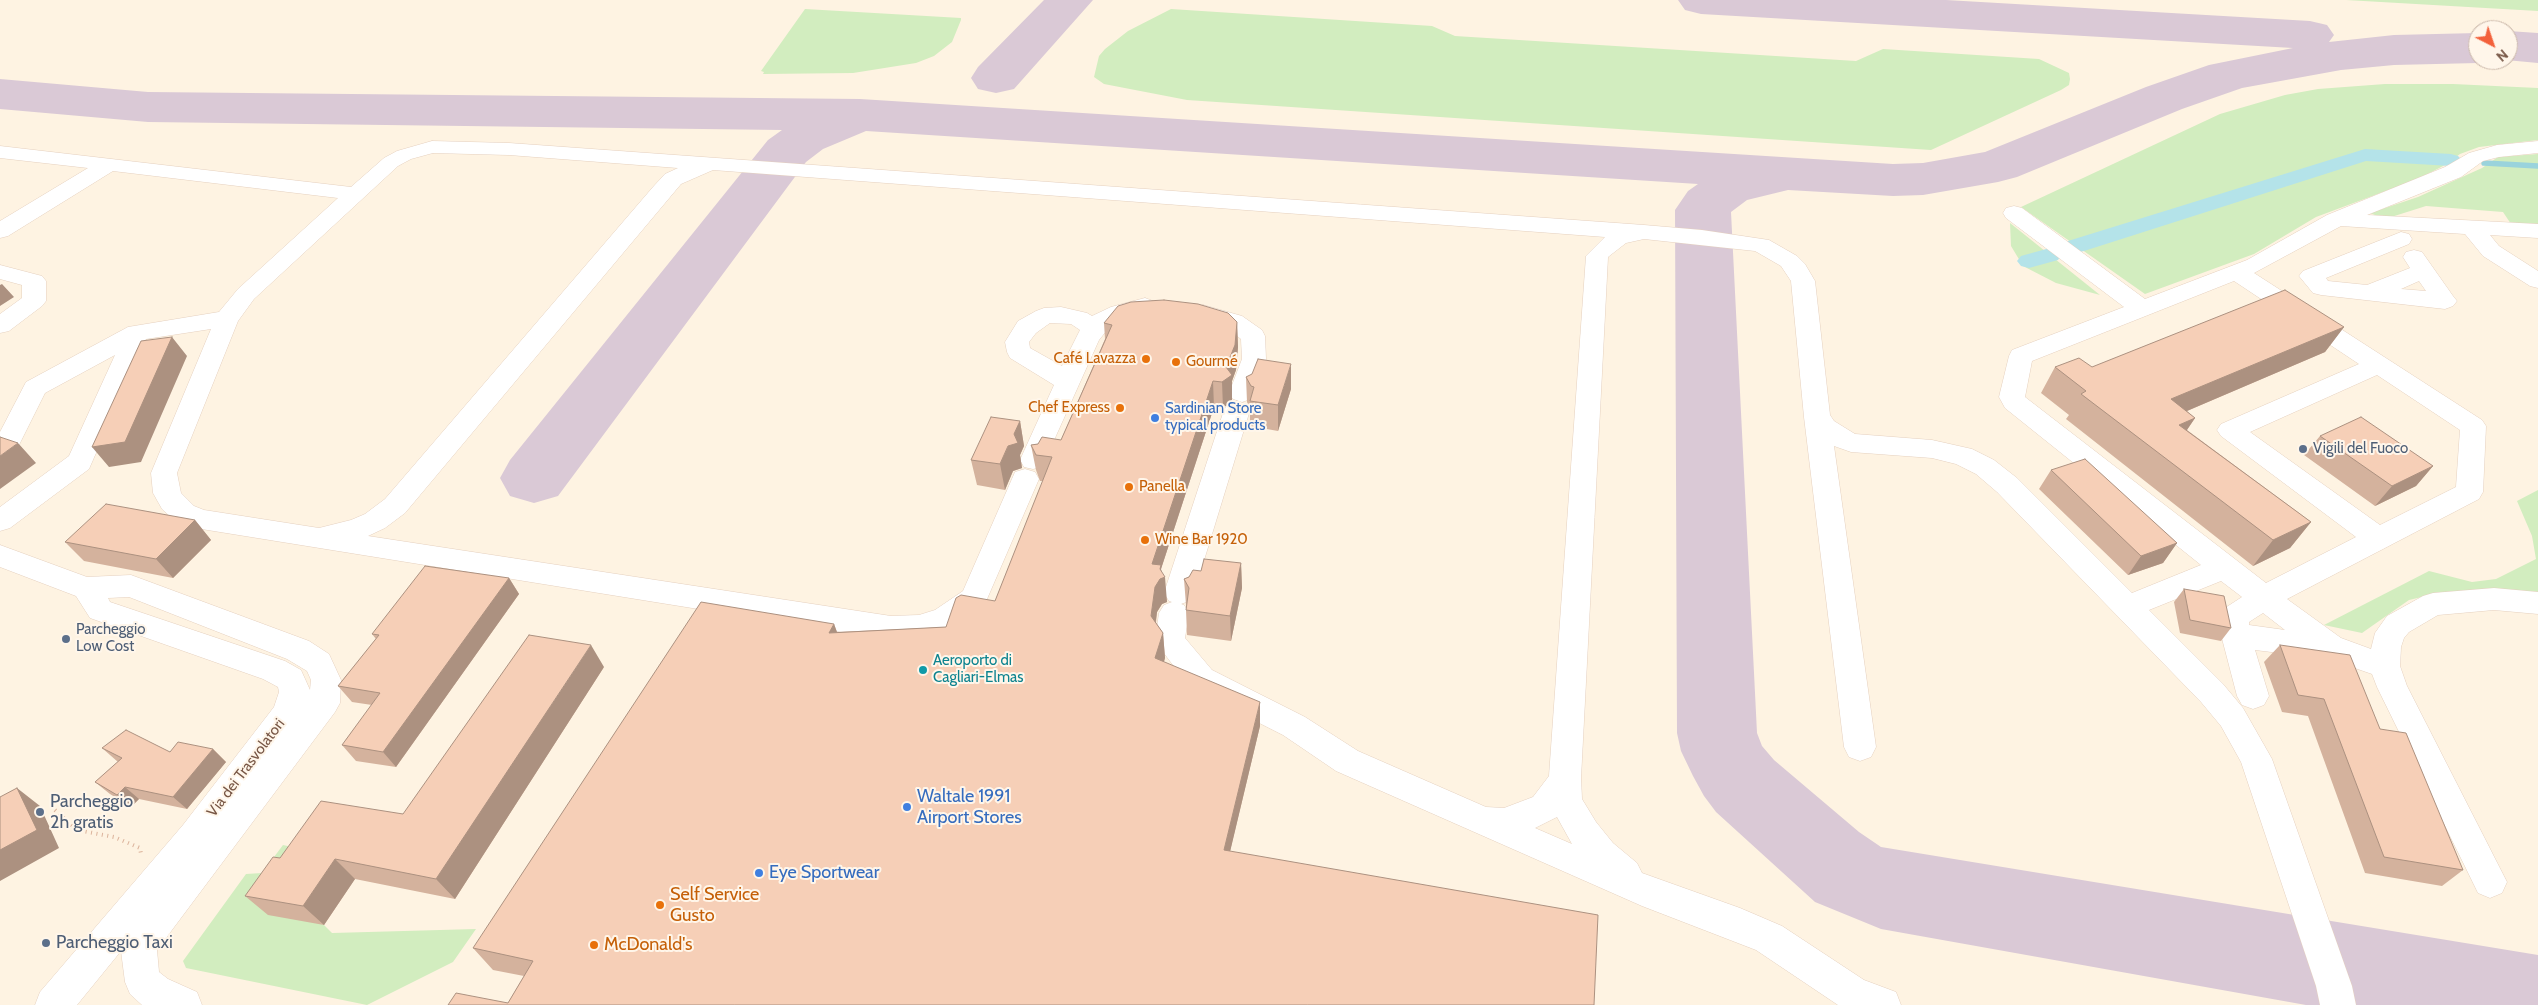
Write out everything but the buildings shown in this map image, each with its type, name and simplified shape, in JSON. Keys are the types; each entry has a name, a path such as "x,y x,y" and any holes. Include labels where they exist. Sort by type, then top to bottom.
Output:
{"street":[{"path":"1860,747 1817,417 1802,281 1797,269 1776,252 1761,245 1644,232 509,149 432,147 410,152 391,162 246,294 227,319 164,473 167,493 172,502 184,513 200,520 891,628 919,627 945,618 974,598 1088,336 1102,320 1132,308 1144,306 1216,315 1233,321 1253,336 1254,359 1176,603 1170,641 1201,680 1294,726 1347,761 1654,895 1740,925 1769,938 1852,993 1883,1005"},
{"path":"2330,647 2224,568 2014,402 2012,397 2019,360 2024,353 2255,265 2335,220 2453,172 2476,157 2497,151 2538,147"},
{"path":"0,152 356,194"},
{"path":"652,160 664,172 667,179 661,192"},
{"path":"0,231 109,164"},
{"path":"411,554 389,535 386,524 395,506 661,192 674,179 686,172 714,164"},
{"path":"2014,213 2142,309"},
{"path":"2335,220 2400,232 2445,301 2321,288 2311,276 2400,232 2414,223 2538,232"},
{"path":"1552,226 1584,241 1597,256"},
{"path":"2471,226 2491,251 2538,281"},
{"path":"1644,232 1618,238 1606,246 1597,256 1564,778 1566,801 1584,833 1616,868 1654,895"},
{"path":"2369,293 2424,271"},
{"path":"0,272 34,281 34,301 0,325"},
{"path":"2236,272 2473,426 2469,492 2263,598 2235,616 2234,627 2253,696"},
{"path":"1067,383 1058,374 1019,352 1017,342 1026,327 1044,316 1061,315 1078,318 1095,329"},
{"path":"9,440 35,388 136,333 227,319"},
{"path":"0,521 80,462 136,333"},
{"path":"2377,538 2230,430 2379,365"},
{"path":"1817,417 1825,428 1851,443 1932,449 1963,456 1985,467 2007,485 2217,698 2232,716 2256,758 2334,986 2338,1005"},
{"path":"1823,460 1842,446 1851,443"},
{"path":"315,538 357,529 375,520 395,506"},
{"path":"0,556 86,588 130,586 149,593 298,650 318,663 326,680 324,702 247,806 148,930 139,949 139,964 143,982 155,992 184,1005"},
{"path":"2127,607 2224,568"},
{"name":"Via dei Trasvolatori","path":"53,1005 195,836 282,721 295,692 290,679 274,670 100,610 86,588"},
{"path":"2490,882 2404,713 2385,666 2390,633 2407,617 2433,604 2494,599 2538,603"},
{"path":"2237,636 2330,647 2385,666"},
{"path":"1484,822 1504,823 1525,817 1546,807 1558,791 1564,778"}],"path":[{"path":"55,810 77,830 114,837 140,848 141,864"}],"green space":[{"path":"2346,0 2538,0 2538,11"},
{"path":"805,9 961,18 961,20 952,42 934,56 916,63 853,73 763,74 764,72 761,71"},
{"path":"1171,9 1432,26 1455,36 1856,61 1883,49 2039,59 2069,73 2070,79 2069,85 2061,90 1931,150 1187,100 1104,84 1094,77 1099,56 1105,49 1128,31"},
{"path":"2385,84 2453,84 2538,88 2538,140 2479,147 2460,154 2445,165 2418,179 2316,217 2254,254 2145,294 2021,207 2220,114 2285,95 2318,89"},
{"path":"2538,154 2538,226 2511,224 2503,212 2426,206 2385,219 2370,213 2418,197 2482,168 2498,157"},
{"path":"2010,223 2100,295 2056,283 2023,266 2011,246"},
{"path":"2538,490 2538,595 2443,592 2409,600 2362,633 2324,625 2429,571 2472,582 2496,579 2536,559 2532,536 2517,501"},
{"path":"283,845 319,853 324,925 332,933 476,929 453,962 367,1005 186,968 183,961 246,874 262,873"}],"waterway":[{"path":"2076,246 2365,155 2451,160"},
{"path":"2484,163 2538,166"},
{"path":"2029,261 2050,255"}],"taxiway":[{"path":"996,78 1070,0"},
{"path":"1701,0 2310,35"},
{"path":"2518,47 2538,48"},
{"path":"0,94 148,107 860,115 1893,180 1923,179 1998,166 2164,98 2227,76 2341,55 2394,50 2468,48"},
{"path":"534,478 787,151 804,138 847,121"},
{"path":"1781,175 1758,179 1728,188 1708,203 1703,210 1717,733 1722,751 1733,771 1745,786 1846,874 1881,888 2538,1001"}],"place":[{"name":"Café Lavazza","path":"1146,359"},
{"name":"Gourmé","path":"1176,362"},
{"name":"Chef Express","path":"1120,408"},
{"name":"Sardinian Store typical products","path":"1155,418"},
{"name":"Vigili del Fuoco","path":"2303,449"},
{"name":"Panella","path":"1129,487"},
{"name":"Wine Bar 1920","path":"1145,540"},
{"name":"Parcheggio Low Cost","path":"66,639"},
{"name":"Aeroporto di Cagliari-Elmas","path":"923,670"},
{"name":"Waltale 1991 Airport Stores","path":"907,807"},
{"name":"Parcheggio 2h gratis","path":"40,812"},
{"name":"Eye Sportwear","path":"759,873"},
{"name":"Self Service Gusto","path":"660,905"},
{"name":"Parcheggio Taxi","path":"46,943"},
{"name":"McDonald's","path":"594,945"}]}
